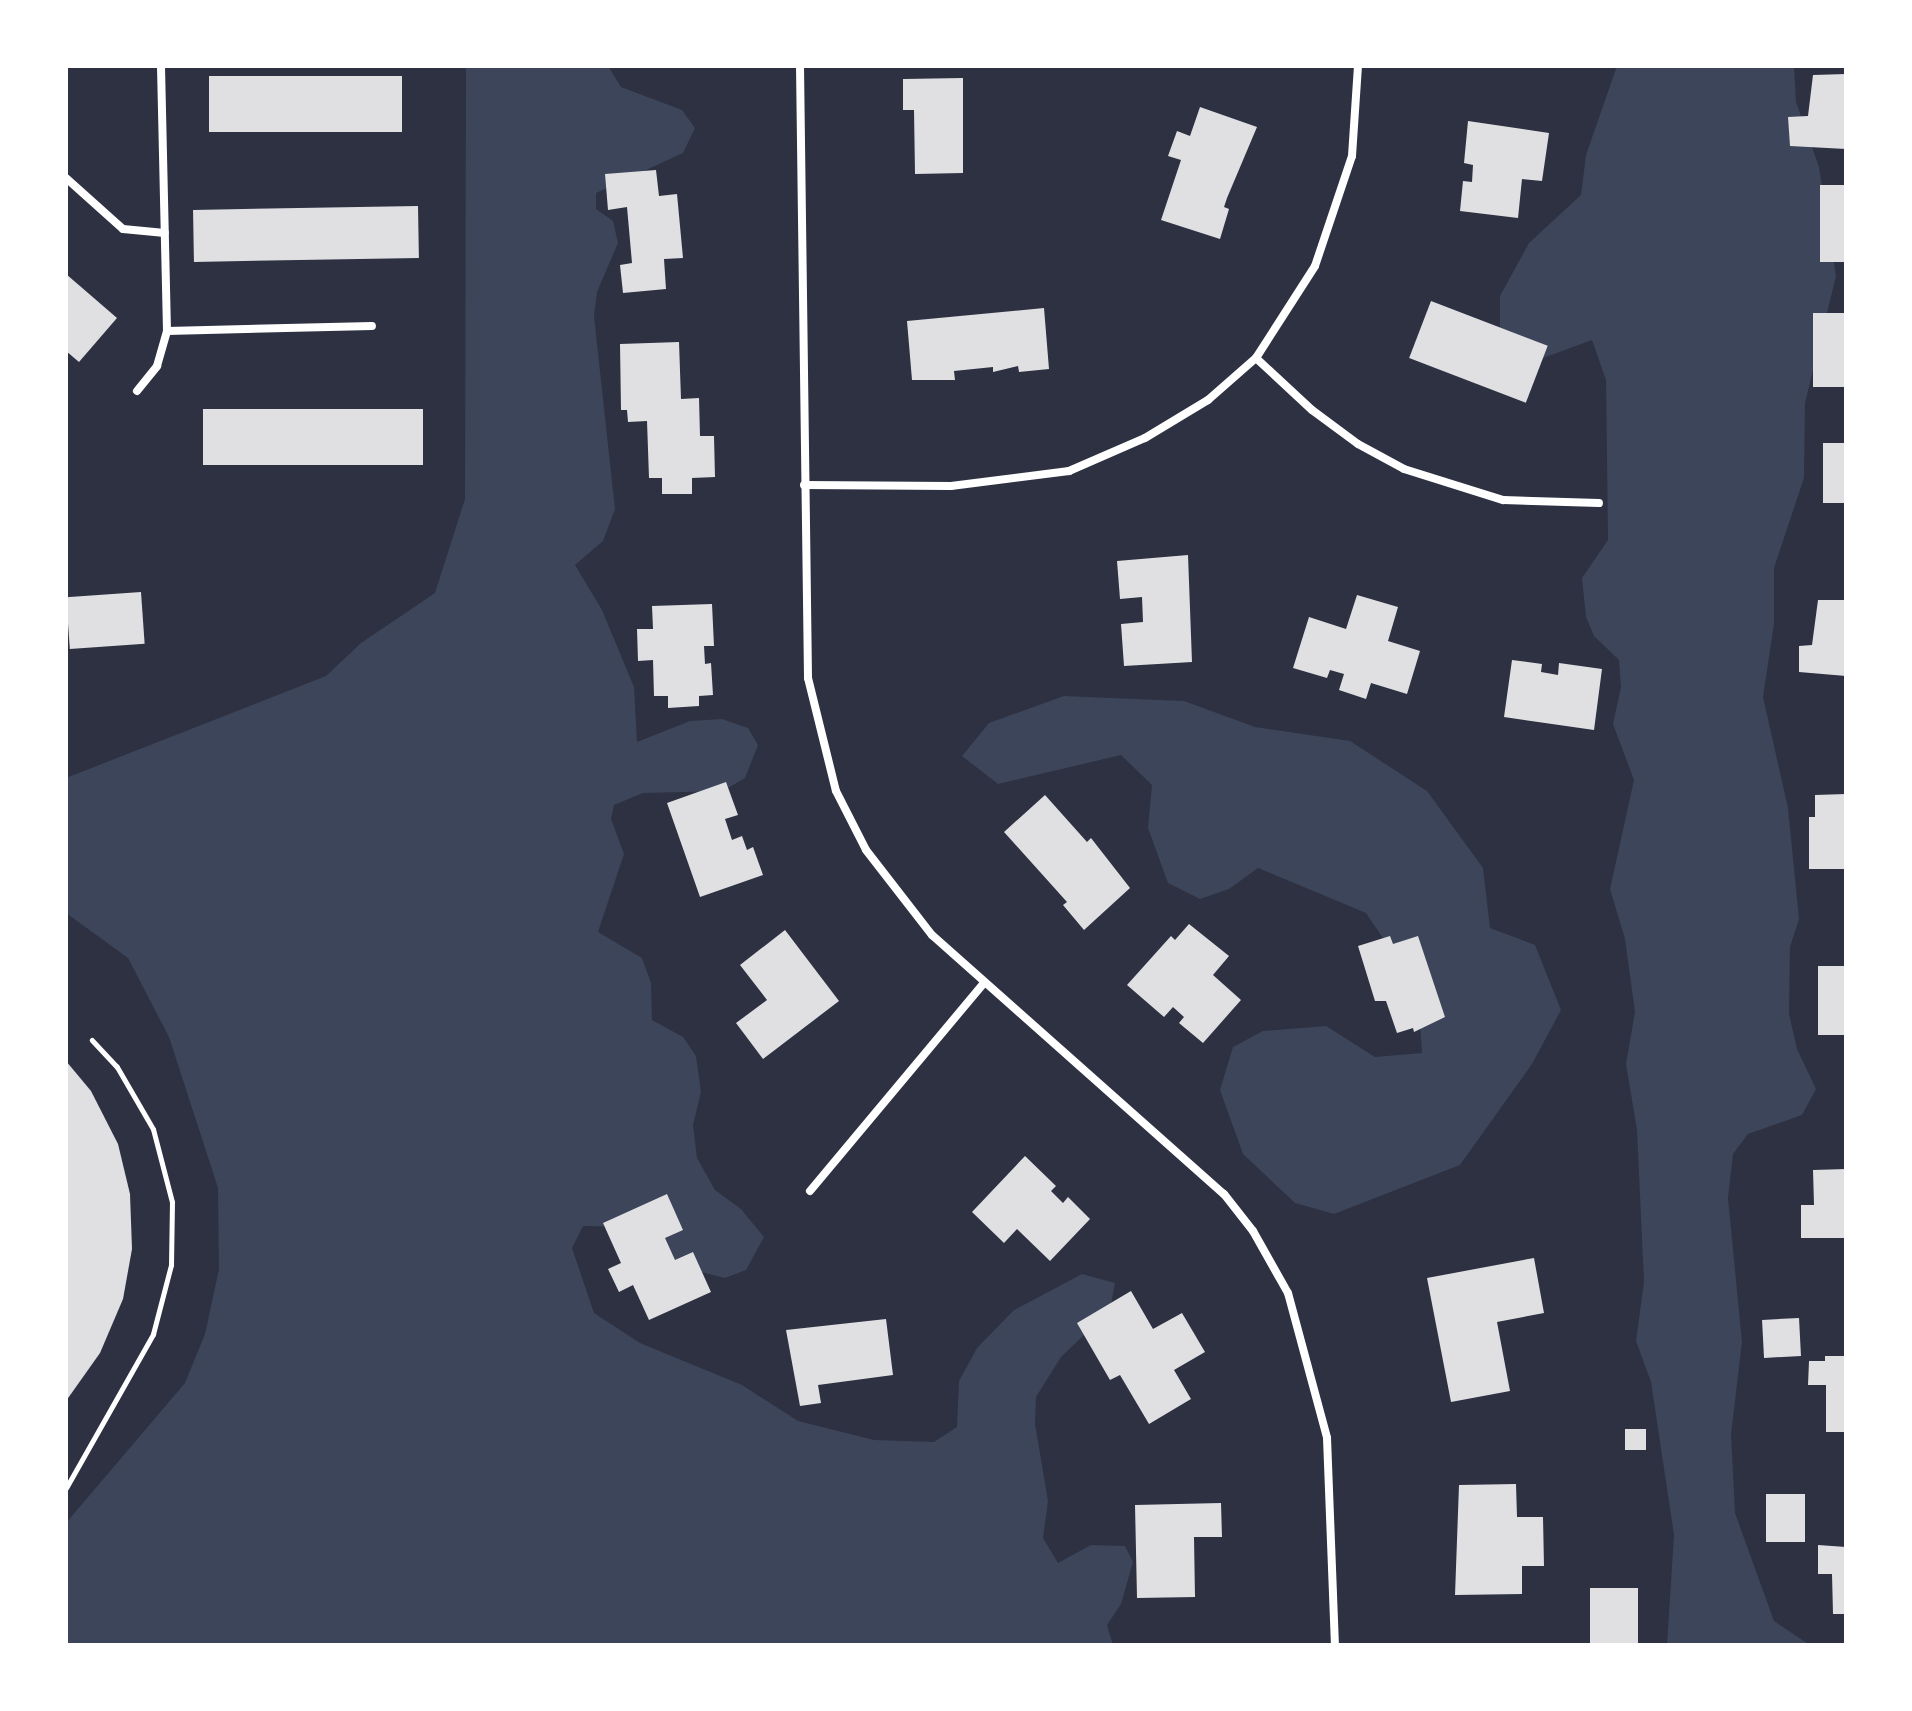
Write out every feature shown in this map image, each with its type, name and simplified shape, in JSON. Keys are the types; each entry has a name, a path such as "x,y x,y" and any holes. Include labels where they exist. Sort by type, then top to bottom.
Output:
{"street":[{"path":"137,391 157,366 167,331 161,66"},
{"path":"800,66 808,678 836,791 895,893 984,983 1224,1194 1253,1231 1288,1293 1327,1438 1335,1645"},
{"path":"804,485 951,486 1014,482 1069,471 1145,438 1208,400 1256,358 1308,279 1334,218 1352,156 1358,66"},
{"path":"66,178 123,229 165,233"},
{"path":"167,331 372,326"},
{"path":"1256,358 1324,418 1404,469 1503,500 1599,503"},
{"path":"810,1191 984,983"}],"path":[{"path":"66,1488 153,1334 171,1265 172,1202 153,1129 117,1067 92,1040"}],"shaded area":[{"path":"466,66 608,66 621,87 682,110 695,128 683,153 596,193 596,209 613,221 618,243 597,292 594,316 615,509 603,541 575,565 602,610 634,687 637,742 690,721 722,719 748,728 758,745 745,778 723,791 643,793 614,805 611,819 624,854 598,932 642,958 651,983 652,1020 683,1037 696,1056 701,1092 693,1125 697,1158 715,1190 741,1209 764,1237 746,1270 725,1278 681,1267 636,1227 583,1226 572,1248 594,1313 640,1343 742,1385 798,1421 874,1440 934,1442 957,1427 959,1381 977,1348 1014,1310 1082,1274 1115,1283 1110,1310 1061,1357 1036,1397 1035,1424 1048,1501 1043,1538 1058,1563 1091,1545 1125,1546 1133,1562 1121,1604 1107,1625 1113,1645 66,1645 66,1523 185,1383 205,1334 219,1269 218,1188 169,1037 128,958 66,913 66,778 326,676 361,643 435,593 465,499"},
{"path":"1617,66 1794,66 1796,102 1819,167 1836,276 1805,403 1804,478 1774,568 1774,624 1763,697 1788,808 1799,919 1790,947 1789,1014 1797,1049 1816,1089 1802,1115 1748,1134 1733,1154 1728,1198 1742,1342 1731,1434 1735,1513 1774,1621 1810,1645 1667,1645 1674,1535 1651,1382 1636,1341 1644,1282 1637,1130 1626,1064 1635,1012 1625,939 1610,889 1634,780 1613,724 1621,687 1619,660 1594,636 1586,617 1582,578 1608,540 1606,380 1592,340 1532,362 1500,341 1500,296 1529,243 1581,195 1586,155"},
{"path":"1064,696 1184,701 1255,727 1350,741 1427,791 1483,868 1490,928 1535,945 1561,1010 1532,1064 1460,1165 1334,1214 1295,1203 1243,1154 1220,1090 1233,1047 1263,1031 1326,1026 1375,1057 1422,1053 1418,990 1366,913 1258,868 1229,889 1200,899 1168,883 1148,828 1152,785 1121,755 998,784 962,756 989,723"}],"building":[{"path":"1846,74 1846,149 1790,146 1788,117 1808,116 1813,75"},
{"path":"209,76 402,76 402,132 209,132"},
{"path":"963,78 963,173 915,174 914,110 903,110 903,79"},
{"path":"1200,107 1257,127 1224,207 1229,209 1220,239 1161,220 1181,160 1168,156 1177,131 1190,136"},
{"path":"1468,121 1549,133 1542,181 1522,179 1518,218 1460,211 1463,181 1472,182 1473,165 1464,163"},
{"path":"656,170 659,196 677,194 683,258 664,259 666,289 623,293 620,265 632,263 627,207 608,210 605,174"},
{"path":"1820,185 1846,185 1846,262 1820,262"},
{"path":"418,206 419,258 194,262 193,210"},
{"path":"66,274 117,318 79,362 66,351"},
{"path":"1431,301 1548,346 1526,403 1409,358"},
{"path":"1044,308 1049,369 1019,372 1018,366 993,372 993,367 954,371 955,380 912,380 907,321"},
{"path":"1813,313 1846,313 1846,387 1813,387"},
{"path":"679,342 681,399 699,398 700,436 714,436 715,477 692,478 692,494 662,494 662,478 649,478 647,421 628,422 627,410 621,410 620,344"},
{"path":"203,409 423,409 423,465 203,465"},
{"path":"1823,443 1846,443 1846,503 1823,503"},
{"path":"1188,555 1192,662 1124,666 1121,624 1143,622 1142,597 1120,599 1117,561"},
{"path":"141,592 145,644 70,649 66,597"},
{"path":"1357,595 1398,607 1388,641 1420,651 1407,694 1371,683 1366,699 1339,690 1344,674 1330,670 1327,678 1293,668 1309,617 1346,629"},
{"path":"1818,600 1846,600 1846,676 1799,672 1799,646 1812,645"},
{"path":"712,604 714,646 704,646 705,664 711,663 713,695 699,696 699,706 668,708 668,696 654,696 653,660 638,661 637,629 653,629 652,606"},
{"path":"1512,660 1542,664 1541,672 1558,675 1559,663 1602,669 1594,730 1504,717"},
{"path":"726,782 738,815 725,819 732,840 742,836 747,850 753,847 763,875 700,897 667,803"},
{"path":"1846,794 1846,869 1809,869 1809,817 1815,817 1815,795"},
{"path":"1045,795 1087,842 1091,838 1130,888 1084,930 1063,905 1067,902 1004,832"},
{"path":"1189,924 1229,956 1213,975 1241,1000 1203,1043 1179,1023 1184,1017 1173,1007 1164,1017 1127,985 1171,936 1175,940"},
{"path":"785,930 839,1001 763,1059 736,1023 767,1000 740,965"},
{"path":"1390,936 1393,944 1418,936 1445,1017 1414,1032 1413,1028 1397,1033 1386,1001 1375,1001 1358,946"},
{"path":"1818,966 1846,966 1846,1035 1818,1035"},
{"path":"66,1061 91,1091 118,1144 130,1194 132,1249 123,1299 100,1353 66,1401"},
{"path":"1025,1156 1056,1186 1051,1191 1063,1203 1068,1197 1090,1219 1050,1261 1017,1229 1004,1243 972,1212"},
{"path":"1846,1169 1846,1238 1801,1238 1801,1205 1814,1205 1813,1170"},
{"path":"667,1194 683,1230 665,1238 675,1260 693,1252 711,1292 649,1320 633,1285 619,1292 608,1269 621,1263 603,1223"},
{"path":"1534,1258 1544,1313 1497,1322 1510,1391 1451,1402 1427,1278"},
{"path":"1131,1291 1153,1329 1182,1313 1205,1352 1174,1370 1191,1399 1149,1424 1120,1375 1110,1380 1077,1323"},
{"path":"1799,1318 1801,1356 1764,1358 1762,1320"},
{"path":"886,1319 893,1375 818,1385 821,1403 800,1406 786,1330"},
{"path":"1825,1356 1846,1356 1846,1432 1826,1432 1826,1385 1808,1385 1809,1361 1825,1361"},
{"path":"1625,1429 1646,1429 1646,1450 1625,1450"},
{"path":"1516,1484 1517,1517 1543,1517 1544,1566 1522,1566 1522,1594 1455,1595 1459,1485"},
{"path":"1766,1494 1805,1494 1805,1542 1766,1542"},
{"path":"1221,1503 1222,1537 1194,1537 1195,1597 1137,1598 1135,1505"},
{"path":"1818,1545 1846,1547 1846,1614 1833,1614 1832,1574 1818,1574"},
{"path":"1590,1588 1638,1588 1638,1645 1590,1645"}]}
